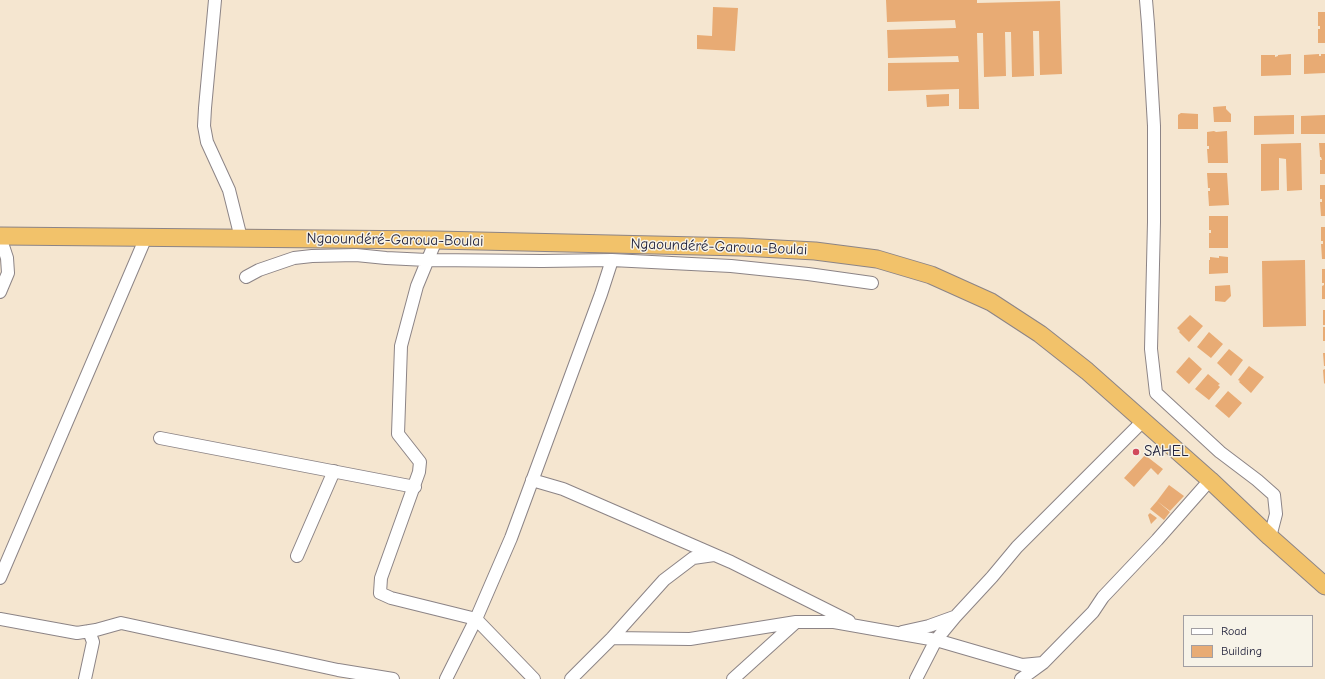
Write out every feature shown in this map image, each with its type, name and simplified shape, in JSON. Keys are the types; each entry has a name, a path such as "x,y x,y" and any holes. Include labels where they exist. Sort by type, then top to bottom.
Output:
{"highway":[{"name":"Ngaoundéré-Garoua-Boulai","path":"0,236 436,240 742,246 815,251 877,259 931,275 991,302 1040,334 1087,371 1210,480 1270,537 1325,586"}],"street":[{"path":"215,0 204,126 207,142 229,190 241,238"},
{"path":"1146,0 1154,126 1154,222 1151,349 1156,393 1220,452 1274,495 1276,514 1270,537"},
{"path":"0,236 7,258 0,292"},
{"path":"0,578 146,237"},
{"path":"436,240 417,286 401,346 398,434 420,462 419,472 415,487 381,578 380,593 391,598 476,619 534,679"},
{"path":"543,242 558,261"},
{"path":"246,278 259,270 294,258 356,255 427,260 612,260 731,266 808,274 872,283"},
{"path":"446,679 476,619 511,538 612,260"},
{"path":"916,679 936,640 955,617 1017,547 1143,421"},
{"path":"160,438 415,487"},
{"path":"297,556 334,471"},
{"path":"532,480 563,489 716,555 861,627"},
{"path":"1021,679 1043,663 1092,612 1103,597 1157,540 1210,480"},
{"path":"571,679 612,638 664,580 692,558 716,555"},
{"path":"895,633 929,626 955,617"},
{"path":"0,618 77,633 121,624 338,670 394,679"},
{"path":"612,638 690,639 796,622 834,622 936,640 1022,665 1043,663"},
{"path":"733,679 796,622"},
{"path":"85,679 93,642 89,631"}],"building":[{"path":"886,0 977,0 977,3 1060,1 1062,74 1040,75 1039,31 1033,31 1034,76 1012,77 1011,32 1005,32 1006,76 984,77 983,33 977,33 979,109 959,109 959,89 888,91 888,63 959,62 958,56 888,58 887,30 956,28 955,20 887,22"},
{"path":"713,7 738,8 735,51 697,49 697,35 712,36"},
{"path":"1318,12 1325,12 1325,43 1318,43 1318,29 1320,29 1320,26 1318,26"},
{"path":"1291,54 1291,75 1261,76 1261,55 1275,55 1275,57 1278,55"},
{"path":"1319,54 1319,56 1321,56 1321,54 1325,54 1325,73 1304,74 1304,55"},
{"path":"949,94 949,106 927,107 926,95"},
{"path":"1226,106 1226,109 1231,114 1231,122 1214,122 1213,107"},
{"path":"1181,113 1198,114 1198,129 1178,129 1178,115"},
{"path":"1294,115 1294,134 1254,135 1254,116"},
{"path":"1325,115 1325,134 1301,134 1301,116"},
{"path":"1227,131 1228,163 1208,163 1207,149 1209,149 1209,146 1207,146 1207,132"},
{"path":"1301,143 1302,190 1287,191 1286,159 1279,158 1279,190 1261,191 1261,144"},
{"path":"1319,143 1325,143 1325,174 1320,174 1320,160 1322,160 1320,157"},
{"path":"1207,173 1227,173 1229,205 1209,206 1208,191 1210,191 1210,188 1208,188"},
{"path":"1320,185 1325,185 1325,216 1321,216 1320,202 1322,202 1322,199 1320,199"},
{"path":"1209,216 1228,216 1228,248 1209,248 1209,233 1211,233 1211,230 1209,230"},
{"path":"1321,227 1325,227 1325,259 1322,259 1321,244 1323,244 1323,241 1321,241"},
{"path":"1219,256 1228,257 1228,273 1209,274 1210,257 1219,258"},
{"path":"1305,260 1306,326 1263,327 1262,261"},
{"path":"1322,269 1325,269 1325,299 1322,299 1322,286 1324,283 1322,283"},
{"path":"1230,285 1231,296 1225,302 1215,301 1215,286"},
{"path":"1323,310 1325,310 1325,325 1323,325"},
{"path":"1190,315 1203,326 1189,342 1177,328"},
{"path":"1323,327 1325,327 1325,341 1323,341"},
{"path":"1209,332 1223,344 1211,358 1197,347"},
{"path":"1229,349 1243,360 1231,376 1217,363"},
{"path":"1323,353 1325,353 1325,366 1324,366"},
{"path":"1189,357 1202,369 1189,384 1176,372"},
{"path":"1249,366 1264,377 1251,393 1238,380"},
{"path":"1325,369 1325,384 1323,370"},
{"path":"1208,374 1220,384 1218,385 1220,387 1209,400 1195,389"},
{"path":"1228,391 1242,403 1229,418 1215,406"},
{"path":"1145,455 1163,469 1158,475 1151,468 1134,487 1124,478"},
{"path":"1169,485 1184,496 1170,511 1157,501"},
{"path":"1157,501 1170,512 1164,520 1150,509"},
{"path":"1150,513 1157,518 1151,524 1148,515"}],"place":[{"name":"SAHEL","path":"1136,452"}]}
